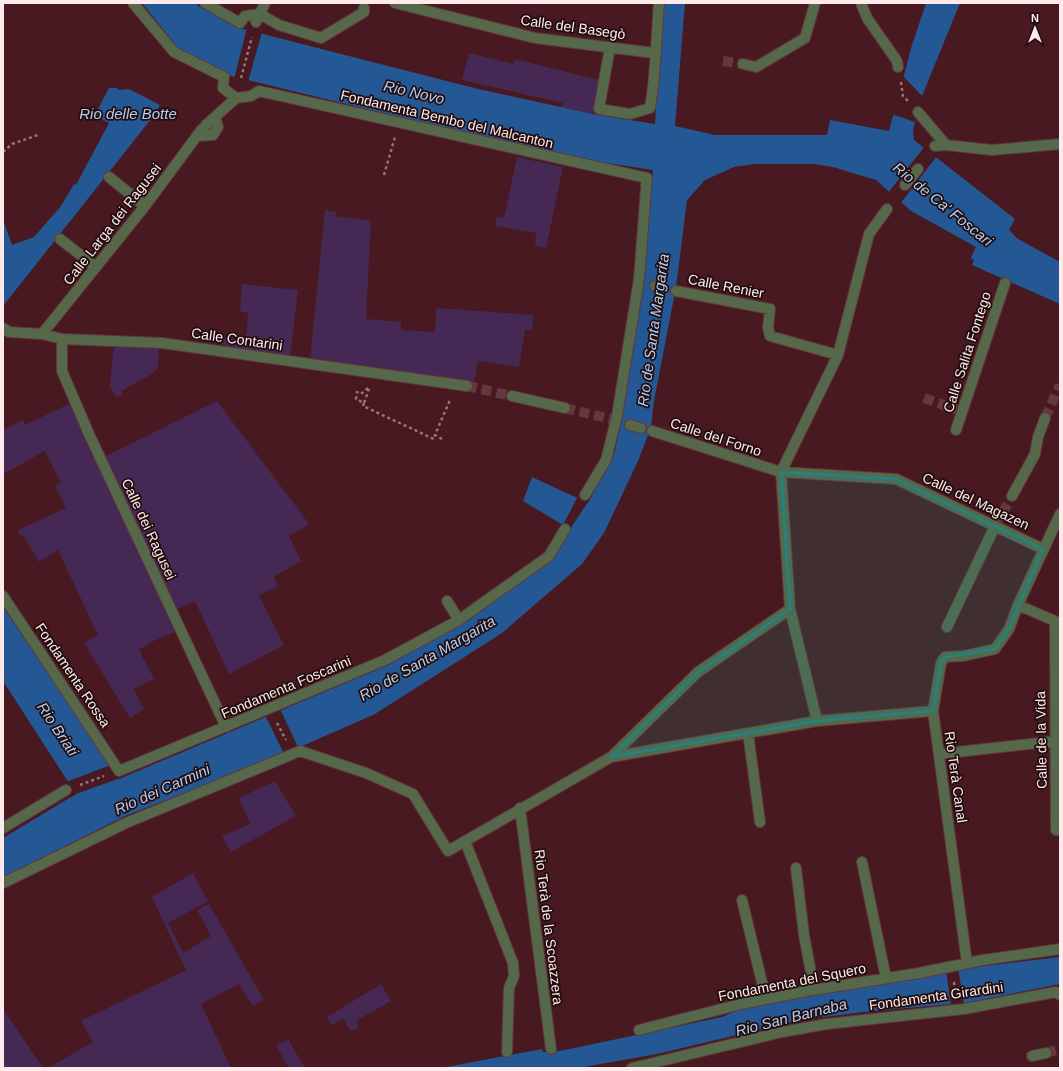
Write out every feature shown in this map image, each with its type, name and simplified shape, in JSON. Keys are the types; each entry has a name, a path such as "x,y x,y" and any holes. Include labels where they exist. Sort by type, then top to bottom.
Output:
{"street":[{"path":"133,3 174,52 224,78 223,88 236,98"},
{"path":"205,3 240,23 245,16 258,18 322,38 364,12 364,8"},
{"path":"258,18 265,3"},
{"name":"Calle del Basegò","path":"395,3 535,38 654,53"},
{"path":"610,47 599,109 630,114 650,108 659,3"},
{"path":"743,64 756,67 805,38 815,3"},
{"path":"861,3 867,18 898,64"},
{"name":"Fondamenta Bembo del Malcanton","path":"236,98 250,96 259,91 647,178 639,279 614,420 606,460 585,495"},
{"name":"Calle Larga dei Ragusei","path":"42,334 96,267 118,248 145,206 202,130 236,98"},
{"path":"918,112 946,145"},
{"path":"202,130 213,135 218,127 215,117"},
{"path":"935,146 946,145 992,150 1060,144"},
{"path":"905,185 918,169"},
{"path":"109,177 145,206"},
{"path":"817,721 790,609 781,472 838,355 845,322 870,234 887,209"},
{"path":"60,239 96,267"},
{"name":"Calle Salita Fontego","path":"956,430 1005,283"},
{"name":"Calle Renier","path":"676,291 770,309 768,328 770,336 838,355"},
{"name":"Calle Contarini","path":"3,328 9,332 42,334 62,339 162,343 467,386"},
{"name":"Calle dei Ragusei","path":"62,339 62,372 89,434 226,727"},
{"path":"512,396 565,408"},
{"path":"1012,496 1035,454 1038,437 1045,418"},
{"path":"630,425 641,428"},
{"name":"Calle del Forno","path":"652,431 781,472 896,479"},
{"name":"Calle del Magazen","path":"896,479 1043,549"},
{"path":"1018,605 1060,514"},
{"path":"946,627 995,526"},
{"path":"447,601 458,620 549,556 565,529"},
{"name":"Fondamenta Rossa","path":"3,596 119,771"},
{"name":"Rio Terà Canal","path":"967,963 933,711 941,663 945,657 963,656 995,649 1009,629 1018,605"},
{"name":"Calle de la Vida","path":"1018,605 1055,621 1054,650 1057,689 1056,741 1058,830"},
{"path":"3,883 126,823 300,752 366,773 413,794 448,851 520,808 611,757 698,672 790,609"},
{"name":"Fondamenta Foscarini","path":"119,771 385,660 458,620"},
{"path":"611,757 817,721 933,711"},
{"path":"748,733 750,759 760,822"},
{"path":"939,754 1056,741"},
{"path":"3,828 66,790"},
{"name":"Rio Terà de la Scoazzera","path":"520,808 551,1049"},
{"path":"465,841 513,963 514,976 509,988 507,1052"},
{"path":"862,862 886,978"},
{"path":"796,868 804,935 814,990"},
{"path":"742,900 766,998"},
{"name":"Fondamenta del Squero","path":"639,1030 766,998 886,978 952,971 967,963 1060,949"},
{"name":"Fondamenta Girardini","path":"632,1068 782,1032 827,1024 964,1009 1058,993"},
{"path":"1032,1056 1046,1053"}],"path":[{"path":"244,66 249,47"},
{"path":"384,175 399,123"},
{"path":"3,152 12,144 38,135"},
{"path":"370,386 363,406 434,439 456,385"},
{"path":"361,394 357,392 356,399 364,403"},
{"path":"435,435 442,439"},
{"path":"275,719 286,741"},
{"path":"80,785 106,776"},
{"path":"952,971 956,996"}],"highlighted area":[{"path":"781,472 896,479 1043,549 1009,629 995,649 945,657 941,663 933,711 817,721 611,757 698,672 790,609"}],"shaded area":[{"path":"469,53 513,64 515,59 599,80 593,114 562,107 563,103 462,80"},
{"path":"517,157 563,167 546,248 535,246 536,233 495,226 496,217 504,218"},
{"path":"325,210 336,212 336,216 371,221 366,319 401,322 401,330 435,332 436,308 533,315 532,330 525,330 519,367 478,361 474,383 310,360"},
{"path":"242,284 298,290 290,358 222,348 223,338 246,339 248,313 240,312"},
{"path":"114,344 159,345 158,369 153,371 154,373 121,391 123,394 116,398 109,385"},
{"path":"217,401 309,524 289,536 301,561 274,577 278,586 259,595 284,645 229,674 195,601 175,610 106,456"},
{"path":"71,403 179,630 149,643 139,650 154,679 134,689 144,709 130,718 84,643 98,635 58,550 39,562 23,535 20,536 18,530 66,508 55,486 61,483 45,451 3,474 3,430 23,420 25,425"},
{"path":"275,781 296,816 231,852 222,836 250,824 239,798"},
{"path":"193,873 208,901 168,923 183,953 211,936 197,910 209,904 264,1000 253,1006 239,984 201,1004 231,1068 48,1068 93,1042 81,1021 186,970 152,897"},
{"path":"381,984 391,1001 356,1021 359,1027 351,1031 343,1019 332,1025 327,1017"},
{"path":"3,1010 5,1012 43,1068 3,1068"},
{"path":"289,1039 305,1068 289,1068 276,1046"}],"water":[{"path":"142,3 196,3 198,6 243,29 478,89 593,114 655,124 662,3 685,3 675,126 715,135 827,135 830,120 889,131 912,45 926,3 960,3 922,96 913,130 914,140 1015,219 1009,230 1018,239 1060,262 1060,304 972,265 974,260 971,258 976,247 911,211 876,180 833,167 814,164 755,164 734,167 705,180 687,200 676,287 654,401 651,427 638,461 604,533 582,564 502,633 375,714 284,754 125,816 3,878 3,838 76,794 3,681 3,607 119,779 388,665 476,615 554,557 563,525 523,501 532,477 588,503 615,451 623,413 644,280 653,170 599,162 432,125 231,76 178,48"},
{"name":"Rio delle Botte","path":"109,88 118,88 118,90 129,89 160,105 155,114 3,306 3,220 12,245 34,237 61,206 74,184 76,185 109,123 95,115"},
{"name":"Rio San Barnaba","path":"1060,957 1060,984 965,1003 872,1011 799,1020 657,1054 578,1068 441,1068 542,1049 543,1052 560,1051 722,1017 743,1008 819,992 893,982 984,966"}],"pier":[{"path":"247,28 262,32 248,82 234,79"},
{"path":"903,70 905,71 903,76 922,96 915,122 891,114"},
{"path":"925,146 937,156 900,204 888,193"},
{"path":"578,496 587,500 589,498 590,499 568,532 563,525"},
{"path":"280,709 298,747 284,754 265,715"},
{"path":"111,765 119,776 122,775 123,777 76,794 70,798 69,797 74,794 66,782"},
{"path":"958,968 964,1005 951,1006 946,970"}],"tunnel":[{"path":"723,61 743,64"},
{"path":"1045,418 1060,385"},
{"path":"467,386 512,396"},
{"path":"924,398 963,412"},
{"path":"565,408 611,419"},
{"path":"995,526 1012,496"},
{"path":"1046,1053 1060,1049"}],"water label":[{"name":"Rio Novo","path":"414,92"},
{"name":"Rio de Ca' Foscari","path":"943,204"},
{"name":"Rio de Santa Margarita","path":"653,330"},
{"name":"Rio de Santa Margarita","path":"427,658"},
{"name":"Rio Briati","path":"58,729"},
{"name":"Rio dei Carmini","path":"162,789"}]}
